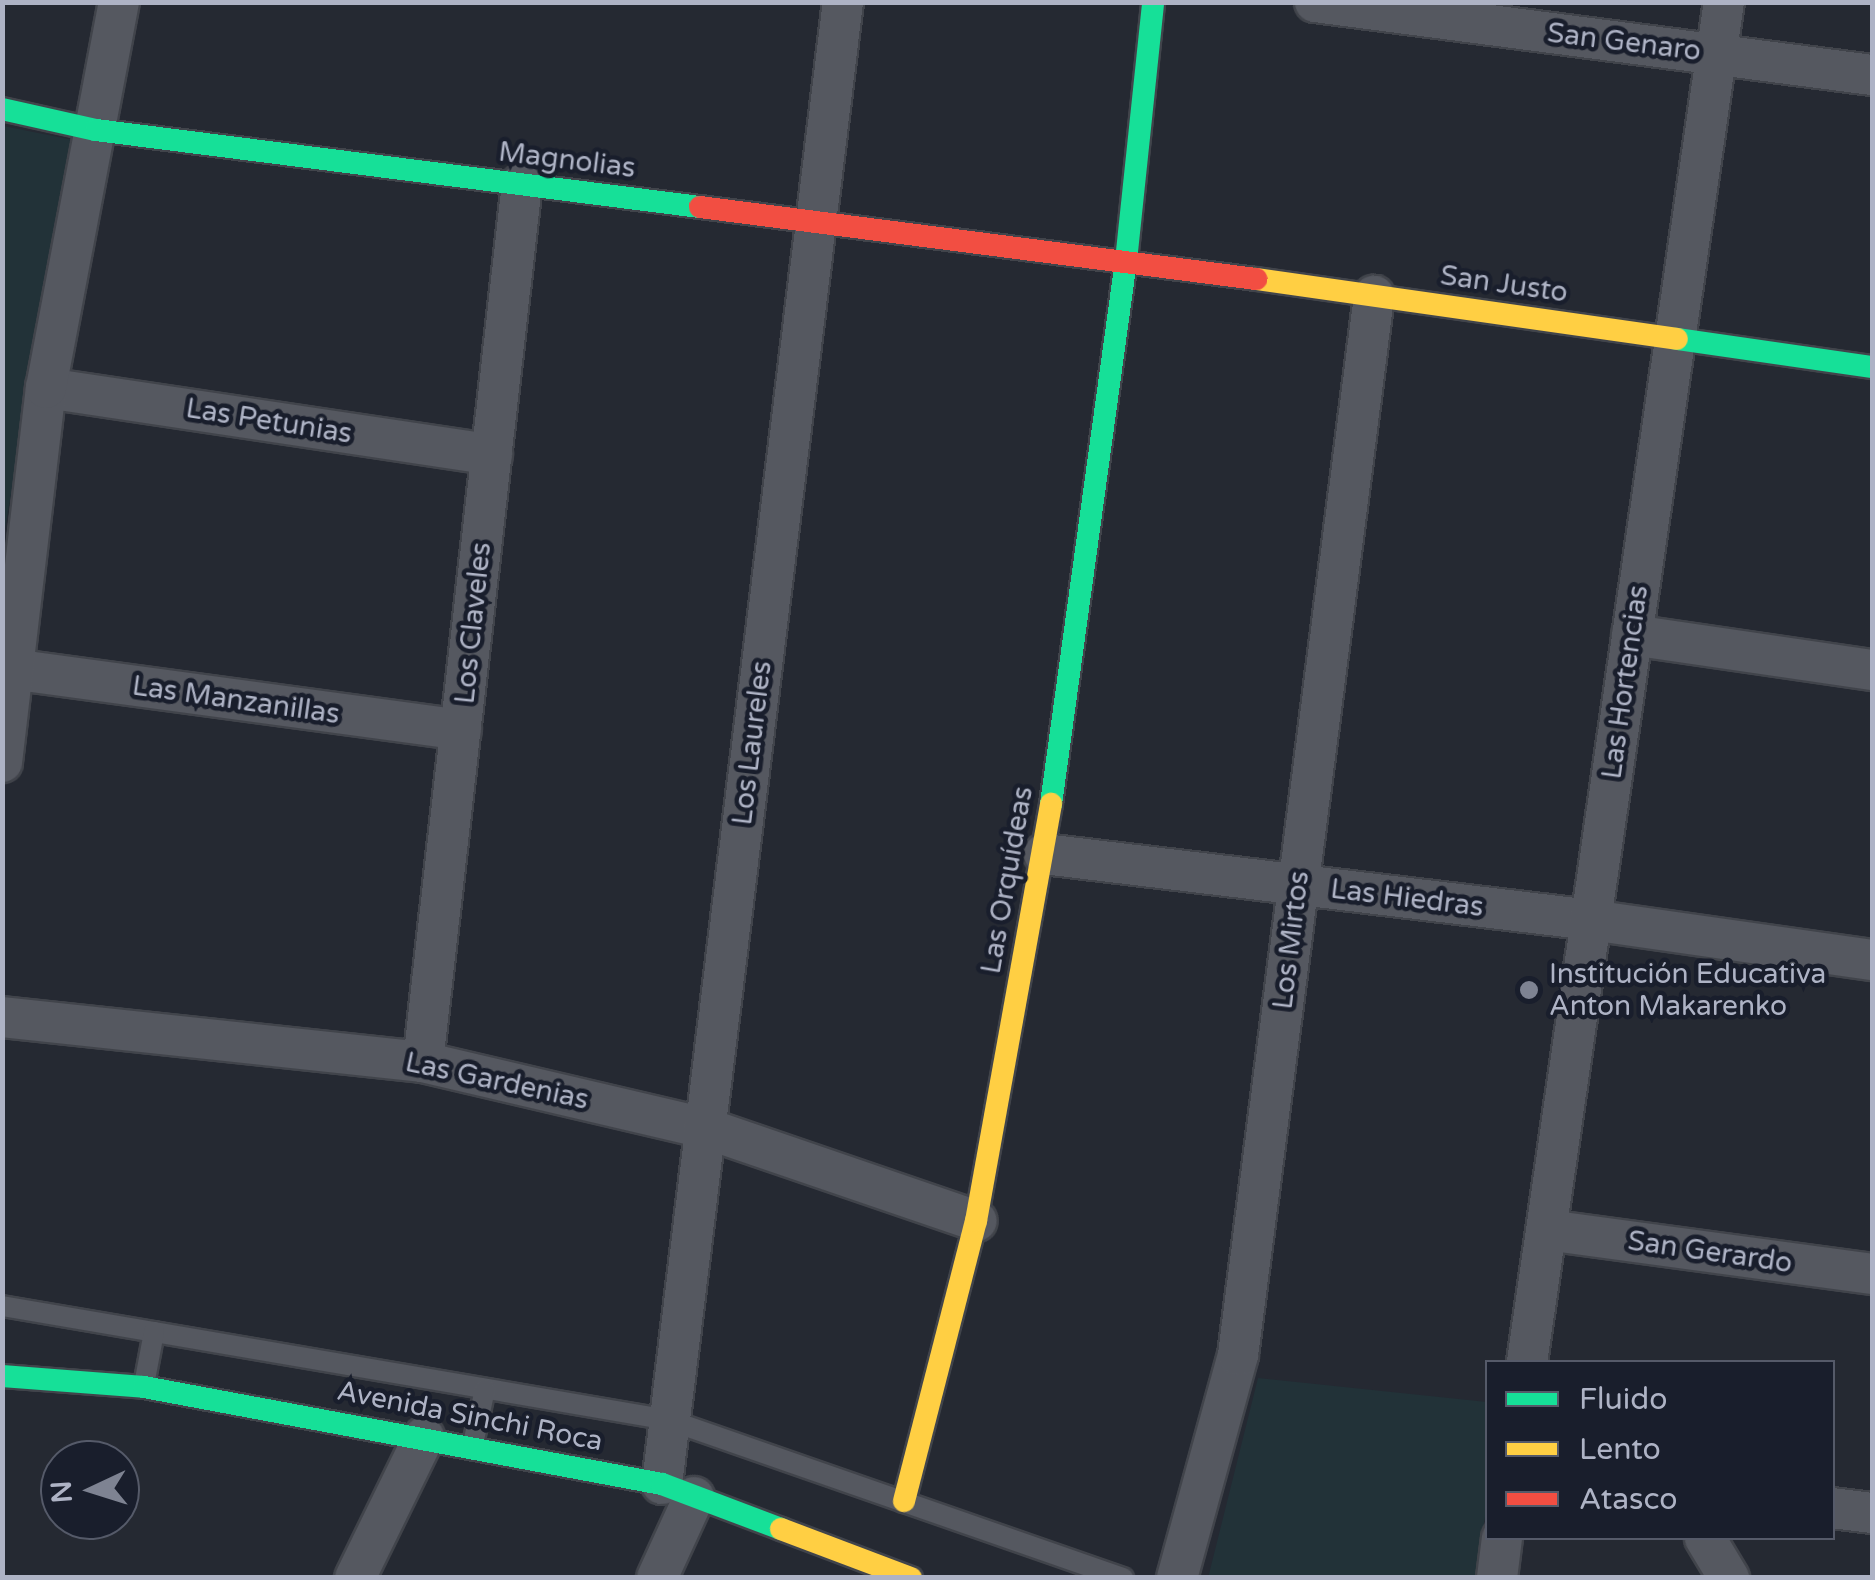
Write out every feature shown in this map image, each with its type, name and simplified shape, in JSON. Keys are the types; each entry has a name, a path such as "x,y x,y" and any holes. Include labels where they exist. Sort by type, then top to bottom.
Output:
{"street":[{"path":"2,762 46,388 120,2"},
{"name":"Los Laureles","path":"657,1578 678,1491 669,1420 843,2"},
{"name":"Las Orquídeas","path":"904,1501 976,1221 1044,854 1126,261 1153,2"},
{"name":"San Genaro","path":"1315,2 1443,11 1872,75"},
{"name":"Las Hortencias","path":"1528,1360 1724,2"},
{"name":"Magnolias","path":"2,109 96,130 1126,261"},
{"name":"Los Claveles","path":"423,1062 522,184"},
{"name":"San Justo","path":"1126,261 1872,367"},
{"name":"Los Mirtos","path":"1177,1578 1238,1355 1374,296"},
{"name":"Las Petunias","path":"46,388 492,455"},
{"path":"1632,635 1872,670"},
{"name":"Las Manzanillas","path":"11,669 461,730"},
{"name":"Las Hiedras","path":"1044,854 1592,920 1872,960"},
{"name":"Las Gardenias","path":"2,1017 423,1062 705,1128 976,1221"},
{"name":"San Gerardo","path":"1546,1230 1872,1274"},
{"name":"Avenida Sinchi Roca","path":"2,1376 144,1387 424,1436 678,1491 912,1578"},
{"path":"355,1578 424,1436"},
{"path":"1835,1508 1872,1513"},
{"path":"1497,1578 1502,1540"},
{"path":"1706,1540 1729,1578"}],"lane":[{"path":"2,1306 669,1420 1123,1578"},
{"path":"144,1387 154,1332"},
{"path":"473,1446 485,1389"}],"shaded area":[{"path":"3,126 73,140 3,540"},
{"path":"1258,1378 1485,1402 1485,1518 1475,1577 1208,1578"}],"traffic: fast":[{"path":"1051,804 1126,261 1153,2"},
{"path":"2,109 96,130 700,207"},
{"path":"1677,339 1872,367"},
{"path":"2,1376 144,1387 662,1484 781,1529"}],"traffic: slow":[{"path":"1256,279 1677,339"},
{"path":"904,1501 976,1221 1051,804"},
{"path":"781,1529 911,1578"}],"traffic: jam":[{"path":"700,207 1256,279"}],"place":[{"name":"Institución Educativa Anton Makarenko","path":"1529,990"}]}
